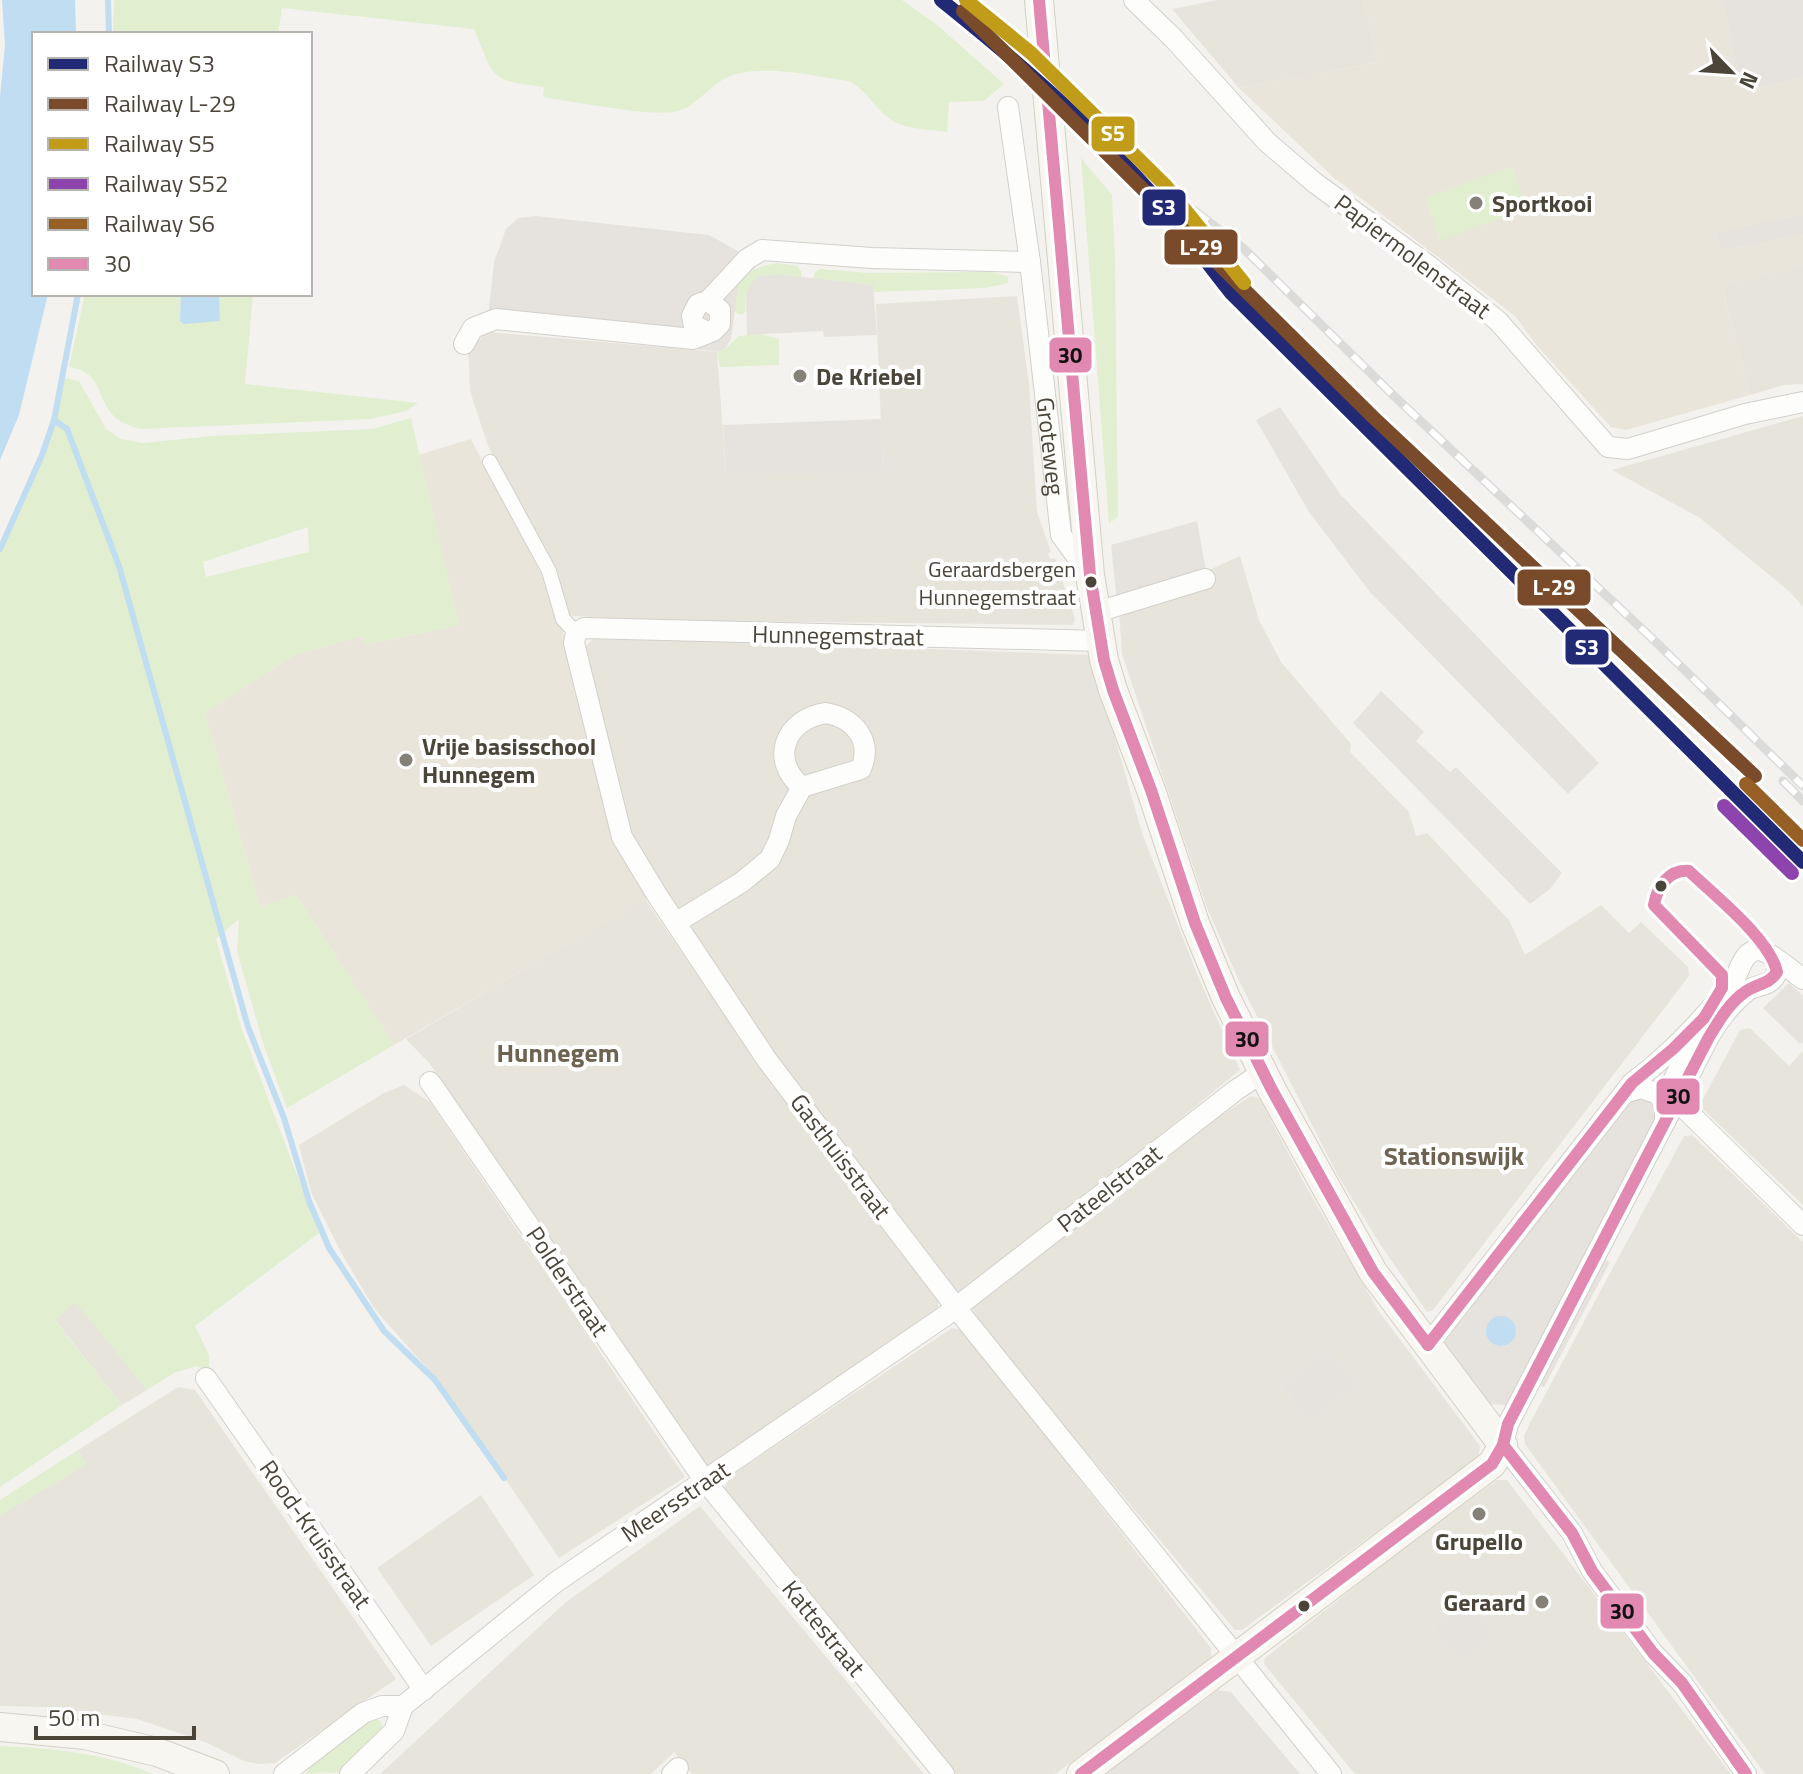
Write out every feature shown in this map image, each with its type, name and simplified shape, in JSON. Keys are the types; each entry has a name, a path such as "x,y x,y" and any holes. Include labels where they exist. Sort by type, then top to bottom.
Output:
{"main road":[{"name":"Groteweg","path":"1039,0 1090,575 1113,690 1151,790 1195,923 1226,998 1263,1072 1373,1272 1503,1445"},
{"path":"1081,1774 1492,1464 1503,1445"},
{"path":"0,1727 85,1735 157,1752 215,1774"}],"street":[{"name":"Papiermolenstraat","path":"1134,0 1174,39 1267,142 1315,183 1498,321 1608,447 1628,449 1745,414 1803,402"},
{"name":"Groteweg","path":"1008,107 1030,262 1061,535 1090,575"},
{"path":"464,344 473,328 496,319 693,339 720,324 714,306 724,286 747,259 762,250 872,258 1030,262"},
{"path":"675,338 687,331 698,304 714,306"},
{"path":"692,316 694,326 708,332"},
{"name":"Gasthuisstraat","path":"490,462 549,571 563,619 576,633 574,643 622,837 767,1060 957,1307 1331,1774"},
{"path":"1097,612 1205,579"},
{"name":"Hunnegemstraat","path":"576,633 584,628 1101,641"},
{"path":"677,922 742,882 770,859 786,816 802,787 861,769 865,752 860,733 851,722 839,715 826,713 801,720 792,729 784,754 791,779 802,787"},
{"path":"1428,1345 1632,1083 1664,1059 1732,983 1743,962 1754,950 1766,951 1788,971 1771,982 1748,990 1720,1018 1508,1424 1503,1445 1572,1533 1592,1571 1653,1653 1682,1683 1746,1774"},
{"path":"1743,962 1745,978 1760,986"},
{"path":"1719,996 1676,1072 1673,1089 1677,1101 1803,1225"},
{"name":"Pateelstraat","path":"957,1307 1263,1072"},
{"name":"Polderstraat","path":"430,1082 705,1481"},
{"path":"1624,1093 1641,1088 1659,1094 1665,1107 1664,1126"},
{"name":"Meersstraat","path":"350,1774 394,1731 403,1706 556,1582 957,1307"},
{"name":"Rood-Kruisstraat","path":"206,1378 424,1690"},
{"name":"Kattestraat","path":"705,1481 944,1774"},
{"name":"Meersstraat","path":"284,1774 363,1713 382,1706 403,1706"}],"shaded area":[{"path":"1217,0 1363,0 1378,62 1239,88 1172,9"},
{"path":"1363,0 1803,0 1803,265 1722,287 1750,395 1626,430 1611,427 1538,347 1515,316 1333,177 1239,88 1378,62"},
{"path":"1723,0 1803,0 1803,77 1743,90"},
{"path":"1803,215 1803,234 1722,250 1718,232"},
{"path":"536,216 709,235 747,256 755,269 746,273 738,286 731,339 725,349 717,352 488,318 494,262 506,229 518,218"},
{"path":"1803,265 1803,384 1784,385 1750,395 1722,286"},
{"path":"785,275 873,285 877,335 824,337 823,331 747,335 746,293 751,284 758,276"},
{"path":"1017,296 1029,384 1037,512 1051,552 1048,553 1050,559 1055,558 1075,619 1073,625 636,620 562,615 487,443 470,391 468,349 488,332 717,352 726,472 883,472 876,304"},
{"path":"1280,407 1341,495 1599,763 1568,794 1370,592 1309,512 1256,420"},
{"path":"1803,416 1803,607 1790,592 1700,518 1612,470"},
{"path":"881,419 883,472 726,472 723,425"},
{"name":"Vrije basisschool Hunnegem","path":"471,439 541,574 650,897 394,1045 296,895 260,907 205,713 294,655 362,636 365,645 459,625 418,455"},
{"path":"1197,521 1206,571 1117,602 1111,545"},
{"path":"1240,556 1259,620 1281,662 1351,744 1350,752 1409,812 1416,836 1427,833 1509,920 1525,955 1601,905 1629,933 1641,922 1688,967 1689,976 1433,1310 1427,1312 1337,1174 1240,983 1207,908 1122,654 1119,611"},
{"path":"593,639 1089,655 1142,833 1197,974 1240,1070 965,1294 958,1292 949,1285 773,1054 627,834 585,647"},
{"path":"1381,691 1424,732 1416,741 1450,772 1456,767 1562,873 1550,889 1530,904 1353,723"},
{"path":"645,899 715,1001 938,1301 938,1310 705,1468 430,1064 406,1039"},
{"path":"1789,983 1803,996 1803,1042 1800,1044 1763,1008"},
{"path":"1750,1028 1789,1066 1803,1051 1803,1205 1703,1109 1702,1101 1740,1030"},
{"path":"404,1085 430,1102 685,1477 559,1558 440,1383 374,1308 311,1192 299,1145 384,1093"},
{"path":"1638,1095 1651,1101 1659,1115 1517,1394 1506,1405 1489,1404 1443,1345 1448,1331 1626,1101"},
{"path":"1251,1096 1259,1098 1380,1313 1480,1446 1479,1455 1461,1470 1242,1630 1235,1630 975,1319 973,1308 1208,1124"},
{"path":"1692,1135 1803,1242 1803,1774 1765,1774 1525,1444 1524,1436 1530,1423 1684,1136"},
{"path":"1603,1259 1610,1262 1544,1387 1538,1385"},
{"path":"76,1301 147,1390 122,1405 55,1320"},
{"path":"952,1328 963,1330 1211,1648 1211,1660 1055,1774 954,1774 725,1489 727,1478"},
{"path":"1328,1353 1353,1385 1311,1418 1284,1386"},
{"path":"178,1387 195,1390 396,1679 275,1763 244,1761 205,1742 137,1719 44,1707 0,1706 0,1515 87,1464 78,1450"},
{"path":"1497,1480 1507,1480 1731,1774 1355,1774 1264,1664 1265,1658 1400,1551"},
{"path":"481,1495 534,1575 559,1558 431,1646 377,1568"},
{"path":"700,1506 924,1774 692,1774 674,1752 651,1774 380,1774 566,1602"},
{"path":"1468,1603 1491,1635 1462,1658 1435,1628"},
{"path":"1218,1690 1231,1692 1300,1774 1105,1774"}],"green space":[{"path":"114,0 902,0 937,25 1004,84 984,101 949,102 947,132 898,123 884,114 851,82 786,72 736,74 724,79 691,105 667,113 543,97 544,87 512,82 496,74 474,29 282,8 278,32 113,32"},
{"path":"1081,158 1112,195 1118,516 1109,524"},
{"name":"Sportkooi","path":"1512,167 1527,210 1440,240 1425,197"},
{"path":"778,263 798,266 801,277 785,275 746,293 745,312 742,315 735,312 736,291 744,277 758,268"},
{"path":"821,269 868,273 992,272 1008,277 1008,283 985,288 874,292 872,285 813,279 815,272"},
{"path":"85,296 181,296 180,321 220,321 219,296 253,296 245,384 418,403 406,411 371,419 140,429 114,416 93,379 69,367"},
{"path":"760,334 779,339 779,365 720,367 717,352 739,336"},
{"path":"65,378 79,381 106,429 121,439 143,443 213,436 372,429 411,418 459,625 365,645 362,636 294,655 205,713 260,907 296,895 394,1045 287,1108 263,1043 237,951 239,919 216,939 242,1030 319,1233 195,1326 209,1355 209,1372 197,1366 174,1373 147,1390 75,1302 55,1321 122,1405 0,1487 0,549 42,455","holes":["308,527 309,552 206,577 203,562"]},
{"path":"78,1450 87,1464 0,1515 0,1500"},
{"path":"377,1719 383,1731 338,1772 306,1774 316,1756 369,1720"},
{"path":"0,1746 78,1753 116,1761 153,1774 0,1774"}],"water":[{"path":"2,0 75,0 76,32 32,32 32,296 48,296 19,415 0,460 0,97 5,45"},
{"path":"181,296 219,296 220,321 184,324 180,321"},
{"path":"1501,1316 1512,1320 1516,1331 1512,1342 1501,1346 1490,1342 1486,1331 1490,1320"}],"waterway":[{"path":"108,0 109,32"},
{"path":"0,549 42,455 54,420 78,296"},
{"path":"54,420 67,429 119,566 248,1027 284,1118 309,1201 329,1248 384,1331 435,1380 504,1478"}],"railway":[{"path":"962,0 1023,49"},
{"path":"1165,188 1243,248 1803,786"},
{"path":"1783,781 1803,801"}],"rail line":[{"name":"S3","path":"941,0 1079,118 1164,208 1231,293 1803,862"},
{"name":"S5","path":"966,0 1031,53 1165,185 1244,283"},
{"name":"L-29","path":"963,11 1373,417 1755,776"},
{"name":"S6","path":"1746,784 1803,840"},
{"name":"S52","path":"1724,806 1792,873"}],"transit line":[{"name":"30","path":"1039,0 1090,575 1104,660 1195,923 1226,998 1272,1090 1373,1272 1428,1345"},
{"name":"30","path":"1081,1774 1492,1464 1503,1445 1508,1424 1709,1037 1739,996 1777,972 1772,959 1753,932 1689,871 1676,873 1665,880 1654,905 1722,975 1722,988 1704,1018 1632,1083 1428,1345"},
{"name":"30","path":"1503,1445 1572,1533 1592,1571 1653,1653 1682,1683 1746,1774"}],"place":[{"name":"Sportkooi","path":"1476,203"},
{"name":"De Kriebel","path":"800,376"},
{"name":"Geraardsbergen Hunnegemstraat","path":"1091,582"},
{"name":"Vrije basisschool Hunnegem","path":"406,760"},
{"name":"Grupello","path":"1479,1514"},
{"name":"Geraard","path":"1542,1602"}],"district":[{"name":"Hunnegem","path":"558,1052"},
{"name":"Stationswijk","path":"1454,1155"}]}
